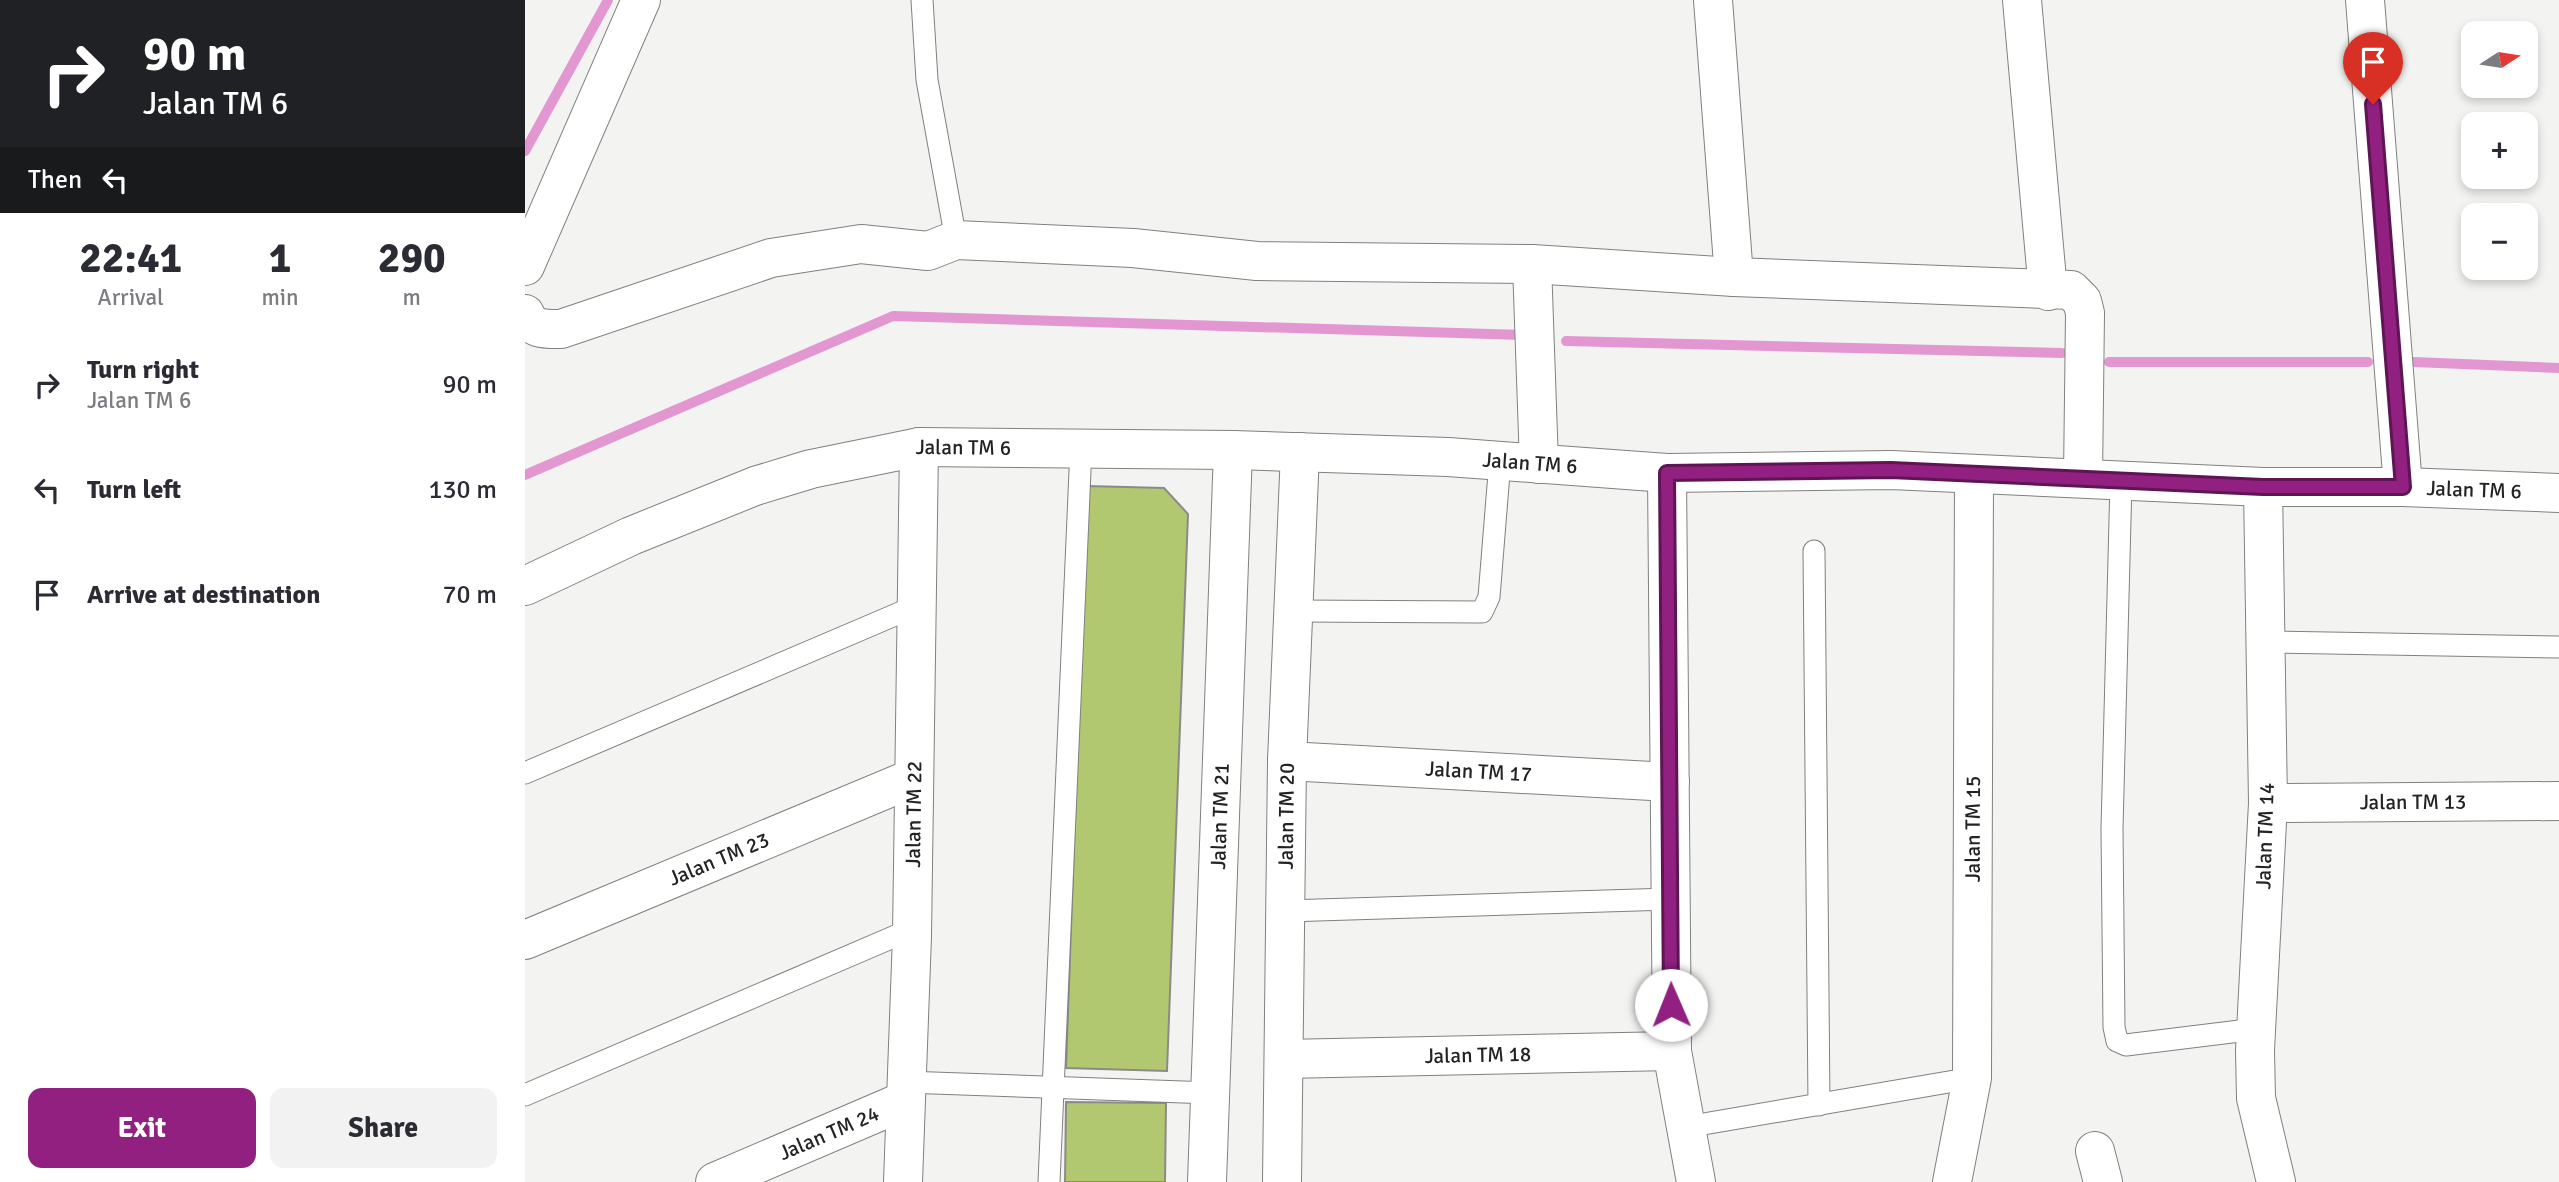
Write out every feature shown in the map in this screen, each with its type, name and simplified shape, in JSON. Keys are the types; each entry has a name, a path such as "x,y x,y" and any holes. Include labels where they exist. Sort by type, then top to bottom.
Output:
{"street":[{"path":"525,266 641,0"},
{"path":"1713,0 1734,277"},
{"path":"2022,0 2048,291"},
{"path":"2365,0 2403,487"},
{"path":"525,314 529,322 537,328 561,329 771,258 861,244 928,251 956,240 1133,248 1257,261 1532,264 1734,277 2071,290 2082,301 2085,313 2083,478"},
{"path":"1532,264 1539,464"},
{"name":"Jalan TM 6","path":"525,586 631,536 755,486 811,469 919,447 1233,450 1500,461 1667,473 1891,470 2263,487 2403,487 2559,493"},
{"name":"Jalan TM 22","path":"902,1182 912,929 919,447"},
{"name":"Jalan TM 21","path":"1207,1182 1233,450"},
{"name":"Jalan TM 20","path":"1282,1182 1287,761 1300,452"},
{"path":"1667,473 1672,1051 1696,1182"},
{"name":"Jalan TM 15","path":"1952,1182 1972,1078 1974,474"},
{"name":"Jalan TM 14","path":"2263,487 2268,803 2256,1029 2256,1098 2276,1182"},
{"name":"Jalan TM 17","path":"1287,761 1670,782"},
{"name":"Jalan TM 23","path":"526,936 913,778"},
{"name":"Jalan TM 13","path":"2268,803 2559,801"},
{"name":"Jalan TM 18","path":"1284,1059 1672,1051"},
{"name":"Jalan TM 24","path":"715,1182 905,1091"}],"lane":[{"path":"922,0 927,80 956,240"},
{"path":"1049,1182 1081,448"},
{"path":"1294,611 1482,611 1489,597 1500,461"},
{"path":"2121,481 2112,829 2113,1027 2117,1041 2126,1045 2256,1029"},
{"path":"1814,551 1819,1105"},
{"path":"525,773 916,606"},
{"path":"2267,642 2559,647"},
{"path":"1286,911 1670,899"},
{"path":"525,1095 912,929"},
{"path":"1686,1126 1972,1078"},
{"path":"905,1091 1052,1087 1211,1093"}],"building":[{"path":"1087,486 1164,488 1188,514 1167,1071 1066,1068"},
{"path":"1066,1102 1166,1103 1165,1182 1065,1182"}],"waterway":[{"path":"525,151 608,0"},
{"path":"525,475 893,316 1523,335"},
{"path":"1566,341 2062,353"},
{"path":"2109,362 2368,362"},
{"path":"2414,362 2559,368"}],"route":[{"path":"1671,1005 1667,473 1891,470 2263,487 2403,487 2373,104"}]}
